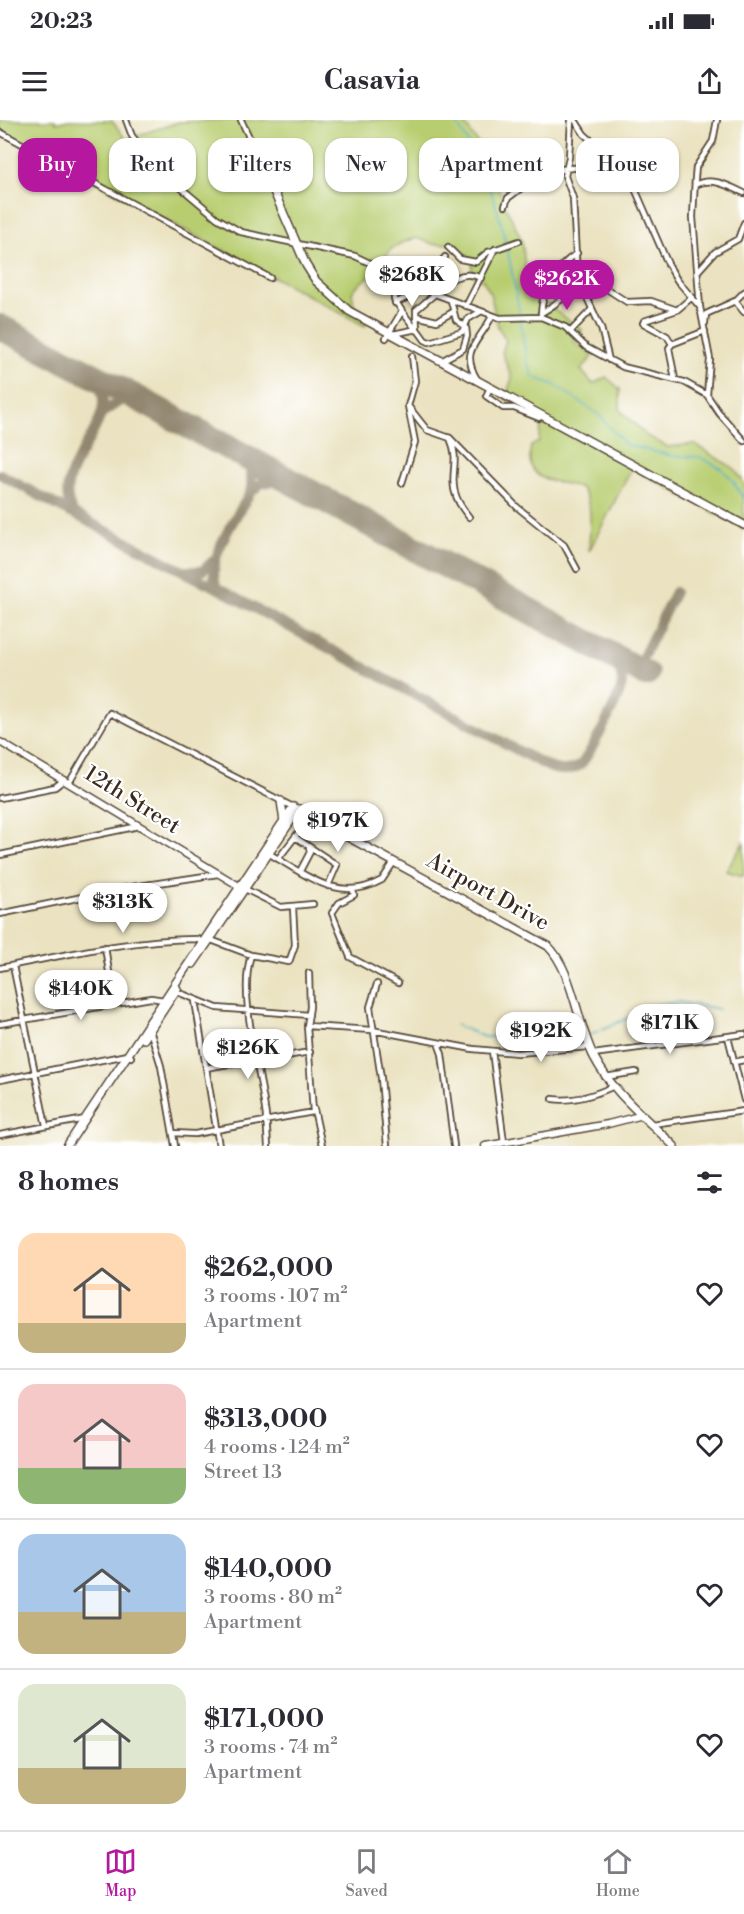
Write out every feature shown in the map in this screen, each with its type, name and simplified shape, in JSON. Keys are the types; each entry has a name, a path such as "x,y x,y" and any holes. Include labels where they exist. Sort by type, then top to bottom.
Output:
{"main road":[{"path":"274,192 297,245 316,281 349,311 744,525"},
{"path":"72,1146 164,1000 268,854 287,821 281,801"},
{"path":"67,1146 211,940 296,808"},
{"name":"Airport Drive","path":"296,808 548,946 562,966 591,1050 605,1077 674,1146"},
{"path":"287,821 311,816"}],"street":[{"path":"126,120 132,136 161,171 217,218 248,235 346,253 451,301 509,320 541,315 581,286 596,282 627,302 651,301 677,310"},
{"path":"241,120 249,138"},
{"path":"573,120 589,138"},
{"path":"573,120 565,176 573,198 577,276 601,328 609,360"},
{"path":"707,394 710,358 700,307 693,217 696,167 713,141 717,120"},
{"path":"0,132 270,278"},
{"path":"505,206 508,198 538,176 576,167"},
{"path":"695,185 699,183 726,184 744,193"},
{"path":"637,192 668,264 700,307"},
{"path":"698,271 715,252 738,239 744,223"},
{"path":"448,247 460,259 476,262 495,249 519,241"},
{"path":"466,306 495,249"},
{"path":"541,315 543,296 549,288 550,279 577,253"},
{"path":"395,303 406,298 412,283 423,273 438,268 445,257"},
{"path":"442,286 461,275 472,274 482,278"},
{"path":"399,277 402,290 394,293 395,303 429,342 456,335 466,327"},
{"path":"705,331 706,314 735,301 744,292"},
{"path":"416,329 417,308 435,294"},
{"path":"672,344 667,336 644,322 677,310 692,297"},
{"path":"451,301 456,320 466,327"},
{"path":"735,301 744,312"},
{"path":"572,331 592,309"},
{"path":"390,335 402,310"},
{"path":"416,316 435,322 446,319 453,312"},
{"path":"441,361 463,349 467,336 468,319 480,312"},
{"path":"541,315 572,331 586,347 609,360 645,374 675,379 707,394 718,413 744,441"},
{"path":"478,381 468,359 470,350 492,316"},
{"path":"390,335 401,330 416,329"},
{"path":"675,379 669,348 672,344 705,331"},
{"path":"402,483 415,442 408,406 415,381 412,356"},
{"path":"489,390 486,396 494,403 539,418"},
{"path":"408,406 427,430 450,438 517,507 564,545 577,568"},
{"path":"450,438 454,452 453,493 469,517"},
{"path":"0,798 55,787 67,781 110,713 296,808"},
{"name":"12th Street","path":"0,742 243,888"},
{"path":"0,855 139,826"},
{"path":"278,859 302,828"},
{"path":"295,837 309,847 315,848 319,854 338,866 328,886"},
{"path":"300,871 310,852 309,847"},
{"path":"268,854 328,886 344,891 382,880 394,862"},
{"path":"0,914 126,888 218,874"},
{"path":"243,888 280,908 313,904"},
{"path":"353,890 354,895 339,903 332,913 350,957 398,983"},
{"path":"211,940 251,954 290,961 296,945 292,908"},
{"path":"0,968 105,948 177,939 198,939 202,944"},
{"path":"105,948 114,1003"},
{"path":"251,954 246,972 249,1011 268,1146"},
{"path":"13,966 46,1126"},
{"path":"309,973 307,1026 314,1109 322,1146"},
{"path":"377,984 370,1003 372,1030 381,1078 387,1146"},
{"path":"176,991 195,1001 217,1008 309,1015"},
{"path":"0,1024 114,1003 151,998 164,1000"},
{"path":"195,1001 219,1146"},
{"path":"307,1026 372,1030 438,1043 518,1053 591,1050 744,1034"},
{"path":"150,1030 161,1066 175,1146"},
{"path":"728,1037 742,1084 744,1100"},
{"path":"438,1043 442,1054 454,1146"},
{"path":"492,1051 504,1143"},
{"path":"206,1068 310,1052"},
{"path":"0,1080 129,1056"},
{"path":"734,1062 744,1060"},
{"path":"605,1077 636,1072"},
{"path":"553,1099 565,1101 585,1097 614,1086"},
{"path":"173,1133 195,1134 266,1120 312,1114 314,1109"},
{"path":"652,1124 744,1111"},
{"path":"485,1146 515,1143 608,1124 643,1114"},
{"path":"0,1135 84,1119"}],"green space":[{"path":"0,120 55,120 56,123 68,120 112,121 125,138 109,138 109,189 97,183 97,138 18,138 18,141 0,131"},
{"path":"462,120 474,138 419,138 419,192 500,192 522,240 528,291 582,330 573,341 593,356 581,370 593,384 606,377 620,389 620,410 647,436 668,447 694,444 735,469 744,483 744,529 632,468 589,551 590,511 585,496 581,488 544,478 532,468 531,446 539,442 541,426 538,417 505,399 512,378 502,353 506,340 498,327 490,292 483,280 471,274 473,261 453,244 433,244 416,238 394,247 373,273 352,292 354,306 370,317 365,326 114,192 196,192 196,138 129,138 179,122"},
{"path":"744,842 744,876 726,871"}],"waterway":[{"path":"454,120 469,143 490,190 505,238 520,316"},
{"path":"520,320 527,361 533,377 555,385 599,415 626,445 673,456 700,457 722,469 733,481 744,500"},
{"path":"589,1035 660,1004 680,1002 719,1009"},
{"path":"456,1025 484,1037 581,1036"}],"taxiway":[{"path":"93,376 102,393 102,410 96,427 69,479 68,496 74,514 183,571 202,571 214,560"},
{"path":"102,413 120,401 137,398"},
{"path":"244,457 251,475 250,493 223,539 218,552 214,577 217,588 558,770 567,770 580,765 604,726 622,683 621,672 614,657"},
{"path":"0,474 71,513"},
{"path":"250,493 260,484 285,478"},
{"path":"186,573 217,588"},
{"path":"637,669 675,592"}],"runway":[{"path":"0,327 137,398 646,674"}]}
